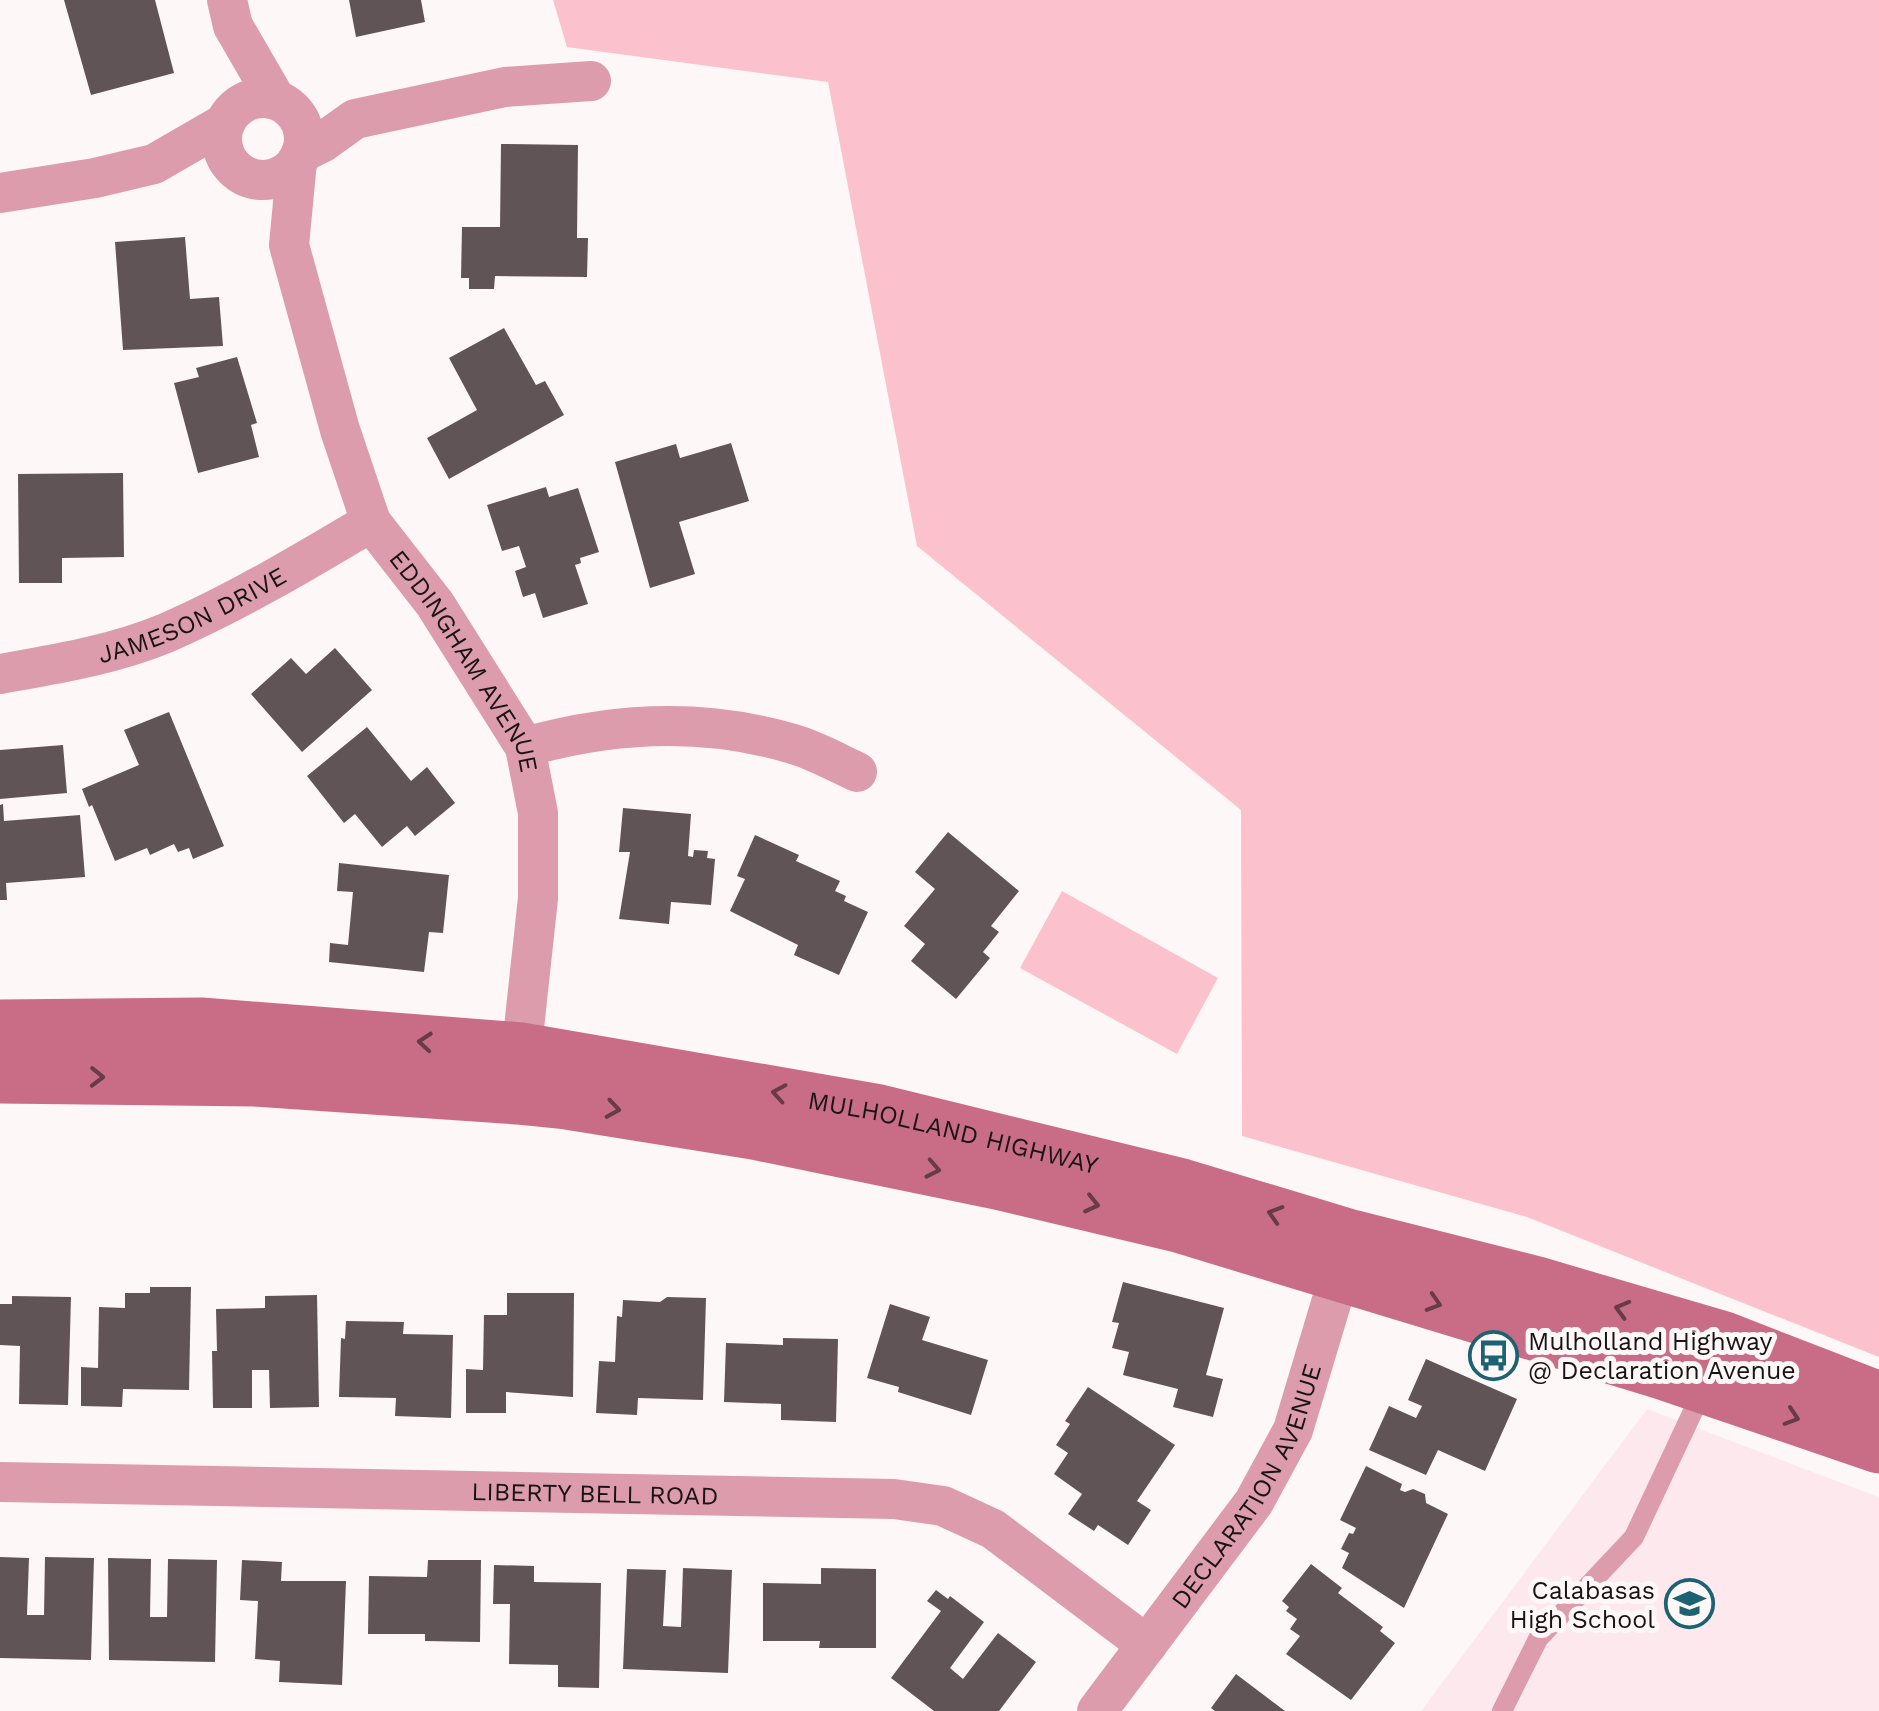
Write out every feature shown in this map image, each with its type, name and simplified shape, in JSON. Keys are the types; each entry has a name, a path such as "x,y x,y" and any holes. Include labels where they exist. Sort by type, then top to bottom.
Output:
{"main road":[{"name":"MULHOLLAND HIGHWAY","path":"0,1027 201,1024 519,1074 874,1111 1182,1186 1346,1256 1538,1284 1714,1363 1879,1446"},
{"name":"MULHOLLAND HIGHWAY","path":"0,1076 255,1079 519,1074"},
{"name":"MULHOLLAND HIGHWAY","path":"1714,1363 1879,1399"}],"street":[{"path":"230,13 282,103 303,128 299,157"},
{"path":"230,13 222,144 226,158 243,174"},
{"path":"154,164 226,120 248,100 355,119 505,87 591,81"},
{"path":"0,193 154,164 274,178 285,174 299,157 355,119"},
{"name":"EDDINGHAM AVENUE","path":"299,157 289,246 340,430 371,522 435,604 524,747 538,814 538,898 519,1074"},
{"name":"EDDINGHAM AVENUE","path":"243,174 268,220 289,246"},
{"name":"JAMESON DRIVE","path":"0,674 88,658 164,634 276,579 371,522"},
{"path":"524,747 574,733 622,726 716,728 794,744 857,772"},
{"name":"DECLARATION AVENUE","path":"1097,1711 1254,1502 1293,1430 1346,1256"},
{"name":"LIBERTY BELL ROAD","path":"0,1482 894,1499 942,1506 993,1529 1147,1645"}],"lane":[{"path":"1502,1711 1538,1639 1634,1536 1714,1363"}],"shaded area":[{"path":"553,0 1879,0 1879,1357 1527,1217 1242,1136 1241,810 917,546 828,82 567,47"},
{"path":"1062,891 1218,978 1177,1054 1020,968"},
{"name":"Calabasas High School","path":"1647,1409 1879,1497 1879,1711 1421,1711"}],"building":[{"path":"64,0 155,0 174,73 91,95"},
{"path":"349,0 421,0 425,22 356,37"},
{"path":"501,144 578,145 577,238 588,238 587,277 495,276 494,289 469,289 469,278 461,278 462,227 500,227"},
{"path":"185,237 190,299 219,297 223,346 123,350 115,242"},
{"path":"504,328 536,385 545,381 564,415 449,479 427,438 477,410 449,358"},
{"path":"237,357 257,423 251,425 259,457 198,473 174,383 199,377 196,368"},
{"path":"731,443 749,501 679,522 695,574 650,588 615,462 676,444 680,458"},
{"path":"123,473 124,557 62,558 62,583 19,583 18,474"},
{"path":"546,487 549,497 578,488 599,552 580,558 581,563 575,565 588,604 543,618 535,593 523,597 515,571 526,567 519,546 502,551 487,505"},
{"path":"335,648 372,690 302,752 251,694 291,658 306,674"},
{"path":"169,712 224,846 193,859 189,848 178,852 174,844 150,855 147,848 115,861 82,789 139,765 124,730"},
{"path":"367,727 411,781 427,767 455,803 415,836 407,826 382,847 355,814 344,823 307,776"},
{"path":"63,745 67,793 0,799 0,750"},
{"path":"3,804 4,821 80,815 85,877 6,883 7,900 0,900"},
{"path":"623,808 691,814 688,856 693,857 694,850 708,851 707,858 715,859 711,905 671,902 669,924 619,919 630,852 619,852"},
{"path":"948,832 1019,891 991,926 999,932 983,952 990,958 956,999 911,961 925,944 904,926 935,889 915,872"},
{"path":"755,835 799,855 796,861 840,881 835,891 846,896 844,901 868,912 839,975 794,955 798,945 730,911 745,879 737,876"},
{"path":"339,863 449,875 443,933 429,932 424,972 329,962 330,943 348,945 353,892 337,891"},
{"path":"1123,1282 1224,1308 1206,1375 1223,1379 1213,1417 1173,1407 1178,1389 1123,1375 1129,1352 1112,1348 1119,1323 1112,1322"},
{"path":"150,1287 191,1287 189,1390 123,1389 122,1407 81,1406 81,1367 98,1368 99,1307 125,1308 125,1293 150,1293"},
{"path":"507,1293 574,1293 573,1397 506,1392 506,1413 466,1413 466,1369 483,1370 484,1315 507,1315"},
{"path":"317,1295 319,1407 270,1408 269,1370 252,1370 252,1408 213,1408 216,1309 265,1308 265,1296"},
{"path":"12,1296 71,1297 68,1405 19,1404 20,1346 0,1345 0,1304 12,1304"},
{"path":"667,1297 706,1298 703,1400 638,1398 637,1415 596,1413 599,1361 615,1362 617,1316 622,1317 623,1300 660,1302"},
{"path":"890,1304 930,1317 922,1340 988,1360 971,1415 867,1378"},
{"path":"346,1321 404,1322 403,1334 453,1335 451,1418 395,1416 396,1398 339,1397 341,1338 345,1339"},
{"path":"783,1338 838,1339 836,1422 781,1420 781,1404 724,1402 726,1343 783,1345"},
{"path":"1426,1359 1517,1399 1485,1471 1438,1450 1426,1475 1369,1450 1389,1406 1416,1418 1422,1406 1408,1400"},
{"path":"1088,1387 1175,1445 1137,1501 1151,1510 1128,1545 1098,1525 1094,1531 1068,1514 1082,1494 1054,1474 1068,1453 1056,1445 1070,1424 1065,1421"},
{"path":"1366,1466 1402,1484 1400,1490 1413,1489 1425,1494 1426,1503 1448,1514 1404,1608 1342,1568 1349,1553 1341,1549 1356,1528 1340,1520"},
{"path":"0,1557 29,1558 27,1615 44,1615 45,1557 94,1558 91,1660 0,1658"},
{"path":"108,1558 151,1559 150,1617 167,1617 168,1559 217,1560 215,1662 109,1660"},
{"path":"242,1560 282,1562 281,1581 346,1581 342,1685 279,1682 280,1661 255,1659 258,1601 240,1600"},
{"path":"428,1560 481,1560 480,1642 425,1641 425,1634 368,1634 369,1576 427,1577"},
{"path":"1311,1564 1342,1588 1338,1593 1383,1627 1380,1631 1395,1643 1351,1700 1286,1654 1300,1636 1290,1629 1297,1619 1286,1611 1289,1607 1282,1601"},
{"path":"494,1565 534,1566 534,1582 601,1583 599,1688 558,1687 558,1665 509,1664 510,1604 493,1604"},
{"path":"683,1568 732,1570 728,1673 623,1669 627,1569 666,1570 663,1626 681,1627"},
{"path":"821,1568 876,1569 876,1648 819,1648 820,1641 763,1641 763,1583 821,1584"},
{"path":"936,1590 984,1622 950,1668 963,1679 998,1633 1036,1662 999,1711 934,1711 891,1678 941,1611 927,1601"},
{"path":"1236,1674 1285,1711 1211,1708"}],"place":[{"name":"Mulholland Highway @ Declaration Avenue","path":"1493,1355"},
{"name":"Calabasas High School","path":"1690,1604"}]}
